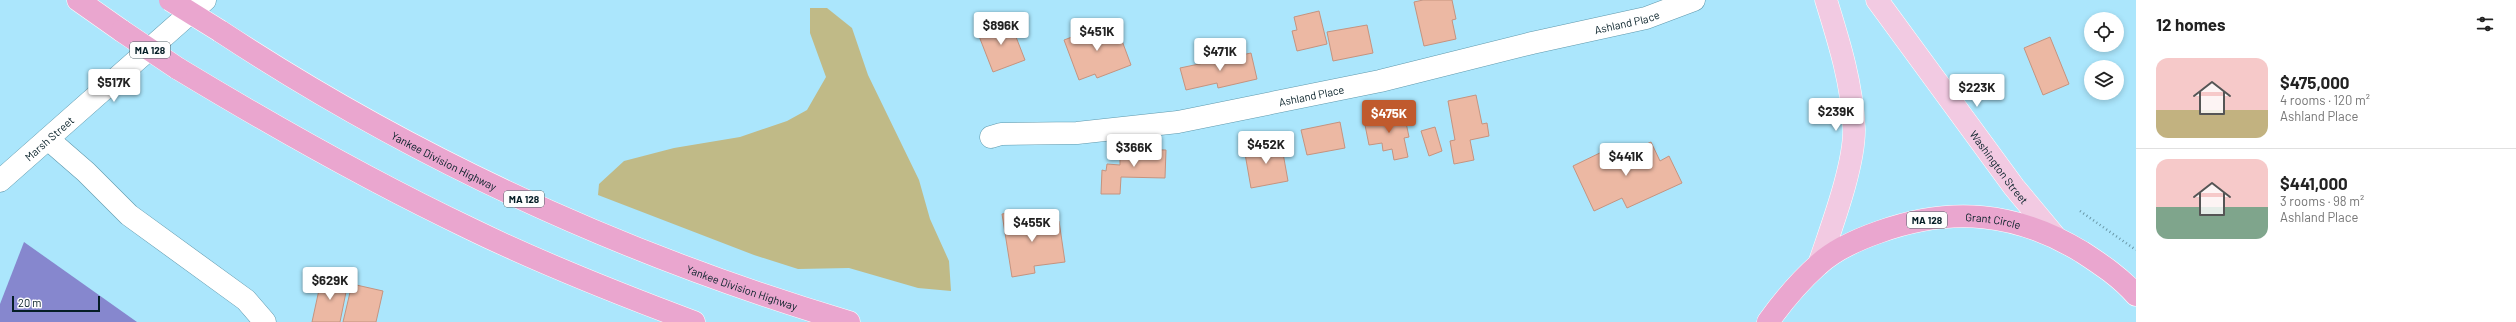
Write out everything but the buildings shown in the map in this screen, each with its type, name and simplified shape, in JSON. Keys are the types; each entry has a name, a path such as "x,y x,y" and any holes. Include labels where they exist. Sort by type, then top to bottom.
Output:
{"highway":[{"name":"MA 128","path":"78,0 177,68 324,155 440,214 520,252 694,322"},
{"name":"Yankee Division Highway","path":"170,0 314,91 474,176 618,241 784,301 849,322"},
{"name":"Grant Circle","path":"1768,322 1784,299 1819,264 1861,239 1906,222 1953,216 1991,218 2020,223 2054,235 2110,270 2136,295"},
{"name":"MA 128","path":"2110,270 2136,282"}],"main road":[{"path":"1819,264 1848,169 1854,129 1846,66 1826,0"},
{"name":"Washington Street","path":"1877,0 2014,187 2054,235"}],"street":[{"name":"Marsh Street","path":"0,181 205,0"},
{"name":"Ashland Place","path":"991,137 1002,134 1077,133 1178,122 1380,81 1532,43 1646,18 1694,0"},
{"path":"48,139 86,172 130,215 246,300 265,322"}],"path":[{"path":"2080,211 2136,250"}],"shaded area":[{"path":"810,8 827,8 852,28 868,75 919,180 930,219 949,261 951,291 918,288 849,268 798,269 754,255 598,195 599,184 624,161 674,148 740,137 787,121 807,110 826,77 810,33"}],"water":[{"path":"24,242 137,322 0,322 0,304"}]}
